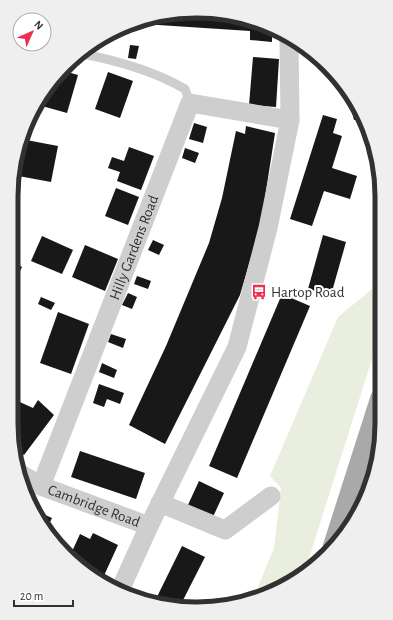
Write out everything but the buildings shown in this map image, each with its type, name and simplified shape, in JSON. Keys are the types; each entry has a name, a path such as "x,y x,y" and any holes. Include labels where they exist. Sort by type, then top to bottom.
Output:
{"main road":[{"path":"339,531 375,418"}],"street":[{"path":"122,586 149,526 236,347 268,228 290,120 289,44"},
{"path":"190,103 290,120"},
{"name":"Hilly Gardens Road","path":"41,486 190,103"},
{"name":"Cambridge Road","path":"26,477 41,486 149,526"},
{"path":"160,503 225,530 271,496"}],"lane":[{"path":"88,55 116,60 174,82 185,89 190,103"}],"shaded area":[{"path":"372,289 375,310 375,350 307,563 286,578 256,592 274,548 281,488 270,476 338,317"}],"place":[{"name":"Hartop Road","path":"259,292"}]}
